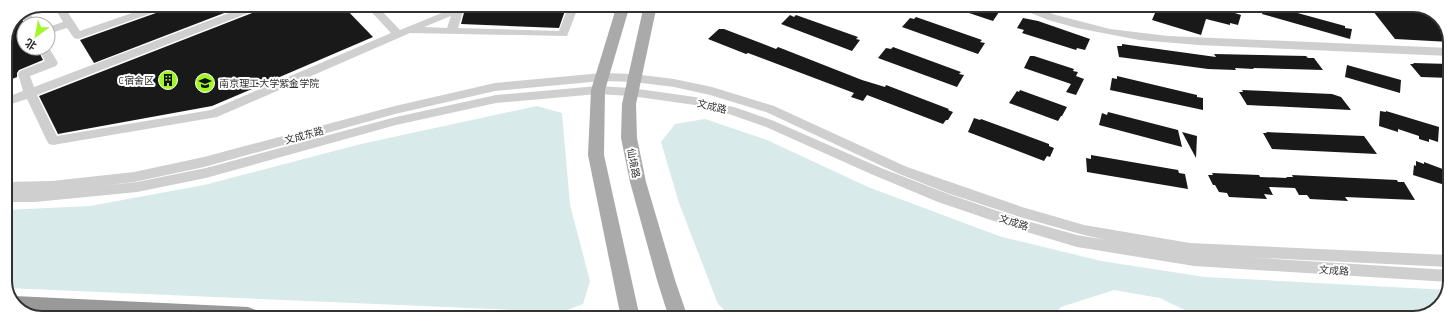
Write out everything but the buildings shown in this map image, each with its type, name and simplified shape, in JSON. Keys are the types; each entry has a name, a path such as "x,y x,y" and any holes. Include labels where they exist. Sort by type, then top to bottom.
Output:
{"highway":[{"path":"24,305 135,311"}],"main road":[{"path":"622,12 600,84 596,155 629,311"},
{"name":"仙境路","path":"649,12 632,85 629,104 629,138 638,182 666,280 677,311"}],"street":[{"path":"63,12 78,36 145,12"},
{"path":"12,99 242,12"},
{"path":"379,12 403,32 451,31 563,34 571,12"},
{"path":"48,56 52,63 24,74 30,93 54,141 213,114 450,12"},
{"path":"451,31 458,12"},
{"path":"1037,12 1099,31 1138,37 1210,42 1443,52"},
{"path":"56,28 70,23"},
{"name":"文成路","path":"600,84 632,85 674,83 712,91 770,109 909,172 1020,212 1084,230 1190,249 1443,261"},
{"name":"文成东路","path":"12,187 52,186 134,177 204,162 395,110 495,87 600,84"},
{"name":"文成东路","path":"12,196 35,197 137,187 206,173 396,121 496,99 600,84"},
{"name":"文成路","path":"632,85 733,111 770,124 876,171 943,198 1019,224 1077,241 1194,260 1443,276"}],"shaded area":[{"path":"537,106 562,113 570,205 590,281 583,304 565,311 539,311 13,288 12,210 90,206 204,185 361,144"},
{"path":"705,119 767,140 868,187 999,236 1101,261 1205,277 1442,290 1441,293 1431,305 1417,311 1187,311 1160,298 1114,290 1061,307 1057,311 726,311 718,304 679,203 661,142 675,124"}],"place":[{"name":"C宿舍区","path":"168,80"},
{"name":"南京理工大学紫金学院","path":"205,83"}]}
